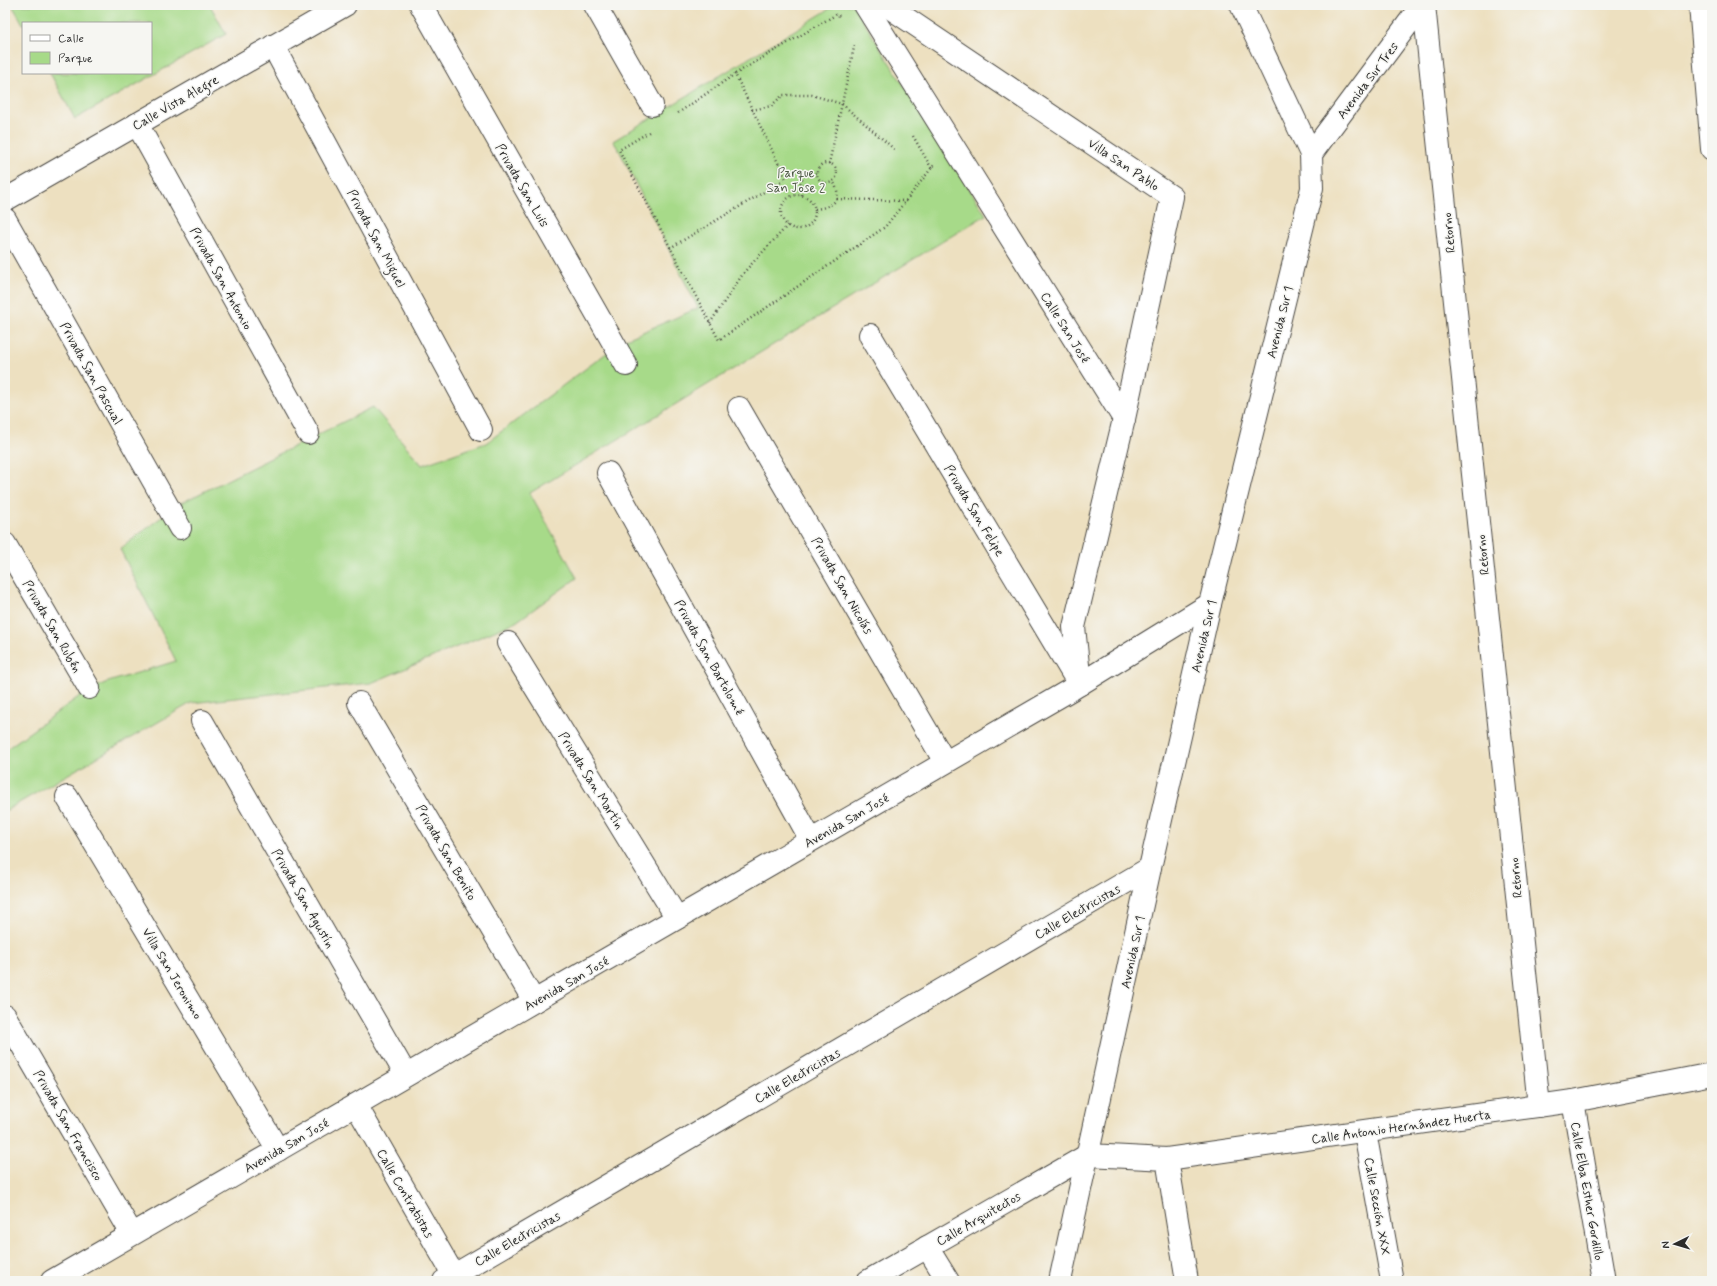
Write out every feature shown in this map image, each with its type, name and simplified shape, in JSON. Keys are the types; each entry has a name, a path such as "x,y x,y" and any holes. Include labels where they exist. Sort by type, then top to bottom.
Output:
{"street":[{"name":"Calle Vista Alegre","path":"5,200 345,5"},
{"name":"Privada San Luis","path":"421,5 626,365"},
{"path":"595,5 652,105"},
{"name":"Calle San José","path":"865,5 1124,419"},
{"name":"Villa San Pablo","path":"886,5 1172,197 1124,419"},
{"name":"Avenida Sur 1","path":"1060,1281 1150,868 1210,604 1312,188 1311,154 1241,5"},
{"name":"Avenida Sur Tres","path":"1311,154 1423,5"},
{"name":"Retorno","path":"1423,5 1539,1106"},
{"path":"1700,5 1712,149"},
{"name":"Privada San Miguel","path":"273,46 481,430"},
{"name":"Privada San Antonio","path":"137,124 308,433"},
{"name":"Privada San Pascual","path":"5,219 180,528"},
{"name":"Privada San Felipe","path":"870,335 1080,684"},
{"name":"Privada San Nicolás","path":"740,408 945,762"},
{"path":"1080,684 1074,627 1124,419"},
{"name":"Privada San Bartolomé","path":"608,473 811,840"},
{"name":"Privada San Rubén","path":"5,544 89,688"},
{"name":"Avenida San José","path":"52,1281 1080,684 1210,604"},
{"name":"Privada San Martín","path":"508,643 677,918"},
{"name":"Privada San Benito","path":"360,703 534,1001"},
{"name":"Privada San Agustín","path":"202,721 406,1075"},
{"name":"Villa San Jeronimo","path":"67,797 278,1150"},
{"name":"Calle Electricistas","path":"452,1279 1150,868"},
{"name":"Privada San Francisco","path":"5,1016 132,1234"},
{"name":"Calle Antonio Hernández Huerta","path":"1088,1155 1167,1160 1573,1101 1712,1074"},
{"name":"Calle Elba Esther Gordillo","path":"1573,1101 1604,1281"},
{"name":"Calle Contratistas","path":"356,1105 452,1279"},
{"name":"Calle Sección XXX","path":"1366,1132 1392,1281"},
{"name":"Calle Arquitectos","path":"868,1281 1088,1155"},
{"path":"1167,1160 1187,1281"},
{"path":"927,1247 948,1281"}],"path":[{"path":"672,117 735,74 837,14"},
{"path":"829,164 855,43"},
{"path":"670,248 786,179 735,74"},
{"path":"752,110 771,106 783,95 812,95 842,104 894,149"},
{"path":"653,130 619,150 719,340 885,227 932,169 950,142"},
{"path":"829,164 836,169 837,175 833,181 825,183 819,179 818,173 822,165 829,164"},
{"path":"802,195 800,184 804,175 818,173"},
{"path":"815,209 832,204 837,199 838,194 833,181"},
{"path":"802,195 811,201 815,209 814,216 809,225 798,229 788,225 782,216 783,205 791,197 802,195"},
{"path":"837,199 906,201"},
{"path":"710,323 745,271 788,225"}],"green space":[{"path":"12,5 210,5 226,34 75,119 51,74 152,74 152,22 22,22"},
{"name":"Parque San Jose 2","path":"836,5 853,5 986,215 530,493 577,578 516,622 371,683 191,703 5,811 5,750 84,693 105,683 176,661 120,549 177,505 373,407 422,465 486,443 624,340 698,308 619,150 613,141"}]}
